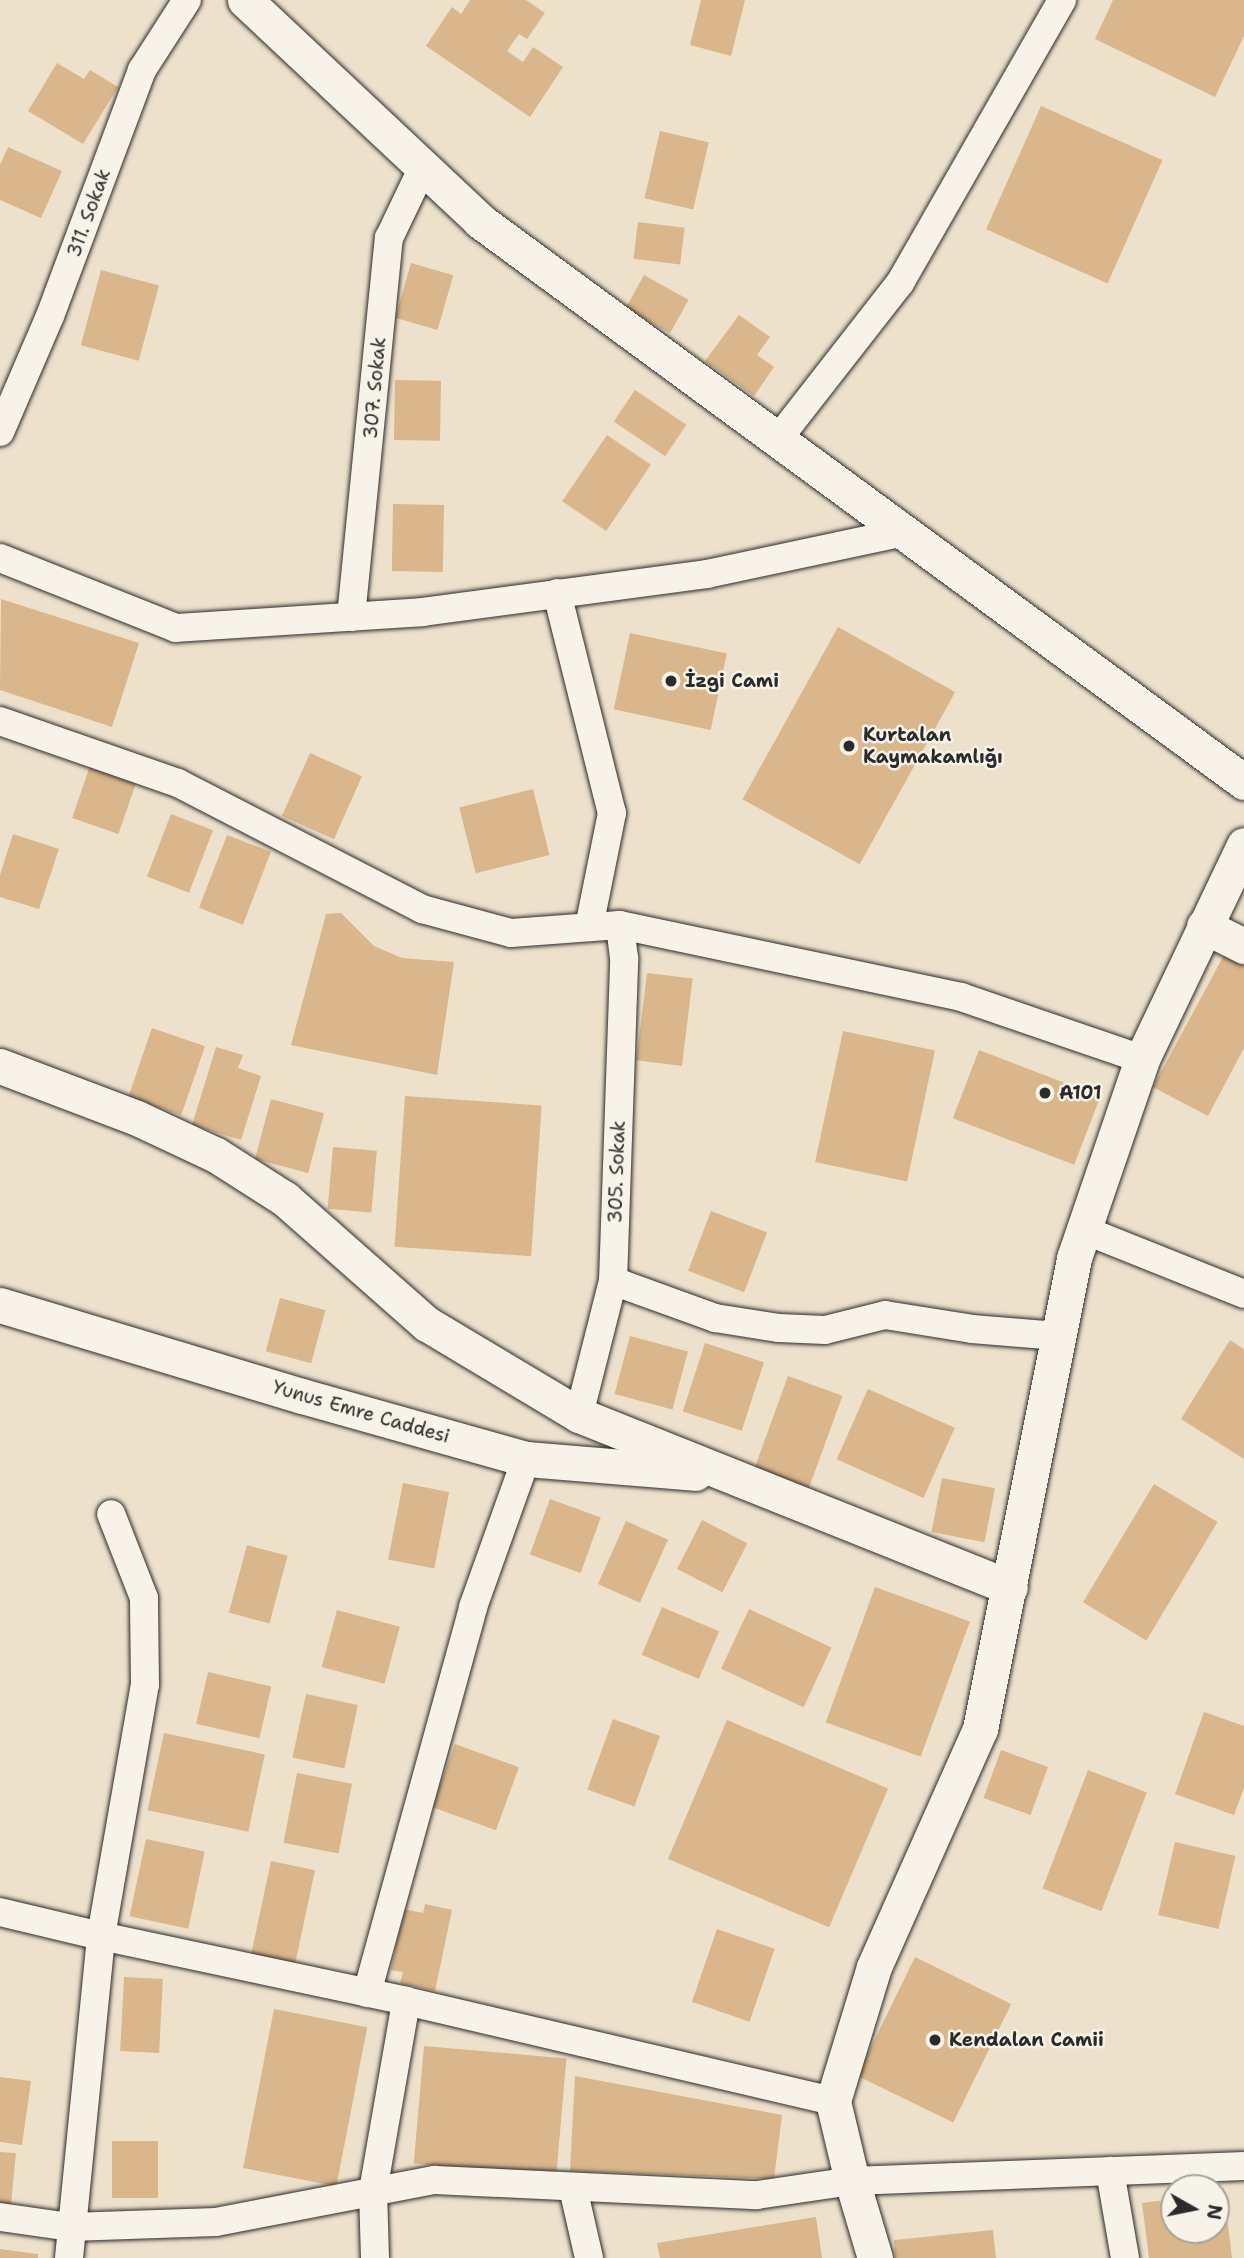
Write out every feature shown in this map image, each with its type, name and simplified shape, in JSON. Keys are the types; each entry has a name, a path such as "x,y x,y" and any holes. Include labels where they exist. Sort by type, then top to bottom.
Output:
{"street":[{"name":"311. Sokak","path":"0,432 50,316 142,70 187,0"},
{"path":"245,0 480,220 1244,782"},
{"path":"778,439 900,283 1062,0"},
{"name":"307. Sokak","path":"351,617 389,238 423,167"},
{"path":"0,558 176,628 422,612 707,574 904,532"},
{"path":"557,593 612,813 589,927"},
{"path":"0,721 178,783 422,909 511,933 620,925 961,997 1142,1059"},
{"path":"875,2258 852,2182 833,2101 874,1967 980,1728 1074,1258 1142,1059 1244,845"},
{"name":"305. Sokak","path":"579,1415 613,1281 624,958 620,925"},
{"path":"1204,926 1244,946"},
{"path":"0,1066 137,1118 216,1155 285,1199 427,1324 579,1415 1010,1587"},
{"path":"1084,1230 1244,1294"},
{"path":"613,1281 715,1318 779,1328 825,1330 885,1315 972,1329 1058,1336"},
{"name":"Yunus Emre Caddesi","path":"0,1305 302,1396 526,1459 730,1476"},
{"path":"367,1993 473,1607 526,1459"},
{"path":"69,2258 101,1936 145,1685 144,1598 111,1514"},
{"path":"0,1912 406,2001 833,2101"},
{"path":"375,2258 373,2191 406,2001"},
{"path":"0,2217 70,2227 216,2222 435,2180 757,2195 852,2182 1244,2166"},
{"path":"1110,2171 1125,2258"},
{"path":"573,2188 589,2258"}],"building":[{"path":"470,0 526,0 545,13 527,39 519,34 507,51 523,62 533,47 563,67 530,117 426,46 452,7 461,14"},
{"path":"701,0 745,0 731,56 690,45"},
{"path":"1113,0 1244,0 1244,36 1215,97 1095,39"},
{"path":"57,63 84,79 90,70 118,87 83,144 28,111"},
{"path":"1041,106 1163,160 1108,283 986,229"},
{"path":"660,131 709,142 693,209 644,198"},
{"path":"8,147 62,171 41,218 0,200 0,165"},
{"path":"638,222 685,228 680,264 633,259"},
{"path":"411,263 453,275 438,330 395,318"},
{"path":"101,270 159,286 139,361 81,345"},
{"path":"644,275 689,300 670,333 626,308"},
{"path":"739,315 770,337 757,355 774,367 754,396 705,361"},
{"path":"395,380 441,381 440,441 394,440"},
{"path":"635,390 686,425 665,456 614,422"},
{"path":"607,435 651,465 606,531 562,501"},
{"path":"393,504 444,505 443,572 392,571"},
{"path":"1,599 139,643 112,727 0,690"},
{"name":"Kurtalan Kaymakamlığı","path":"838,627 955,692 860,864 742,799"},
{"name":"İzgi Cami","path":"630,633 727,654 711,730 614,709"},
{"path":"310,753 362,776 334,839 282,816"},
{"path":"90,766 136,782 118,834 72,818"},
{"path":"533,789 549,855 476,873 459,807"},
{"path":"171,814 213,830 189,893 147,877"},
{"path":"13,834 59,849 39,909 0,897 0,875"},
{"path":"227,835 271,852 243,925 199,908"},
{"path":"341,913 374,946 402,958 454,962 437,1075 291,1045 326,914"},
{"path":"1224,955 1244,966 1244,1048 1208,1116 1153,1087"},
{"path":"647,973 693,979 682,1066 636,1060"},
{"path":"152,1028 205,1046 181,1115 128,1097"},
{"path":"843,1031 935,1051 907,1182 815,1162"},
{"path":"216,1047 243,1055 238,1068 261,1076 241,1140 192,1125"},
{"path":"979,1050 1100,1097 1074,1165 953,1118"},
{"path":"405,1096 542,1106 531,1256 394,1247"},
{"path":"271,1099 324,1113 308,1173 255,1159"},
{"path":"333,1147 377,1151 371,1213 328,1209"},
{"path":"711,1211 767,1233 744,1292 688,1271"},
{"path":"280,1298 325,1310 311,1363 266,1351"},
{"path":"630,1336 688,1352 672,1409 614,1394"},
{"path":"1230,1340 1244,1349 1244,1459 1181,1419"},
{"path":"705,1343 764,1362 742,1431 683,1411"},
{"path":"788,1376 843,1396 808,1491 753,1471"},
{"path":"868,1389 955,1428 923,1498 837,1459"},
{"path":"942,1478 995,1488 985,1542 932,1532"},
{"path":"403,1483 449,1492 434,1569 388,1560"},
{"path":"1154,1484 1217,1522 1146,1640 1083,1602"},
{"path":"550,1499 601,1517 581,1573 530,1554"},
{"path":"702,1520 747,1543 722,1592 677,1569"},
{"path":"626,1521 668,1540 640,1603 598,1584"},
{"path":"247,1545 288,1556 269,1623 229,1613"},
{"path":"875,1587 970,1622 921,1757 826,1722"},
{"path":"662,1607 719,1631 699,1679 642,1655"},
{"path":"749,1609 831,1647 804,1707 721,1669"},
{"path":"337,1610 400,1627 385,1684 322,1667"},
{"path":"208,1672 271,1687 259,1738 196,1724"},
{"path":"306,1694 358,1705 344,1769 292,1758"},
{"path":"1204,1712 1244,1726 1244,1788 1234,1815 1175,1794"},
{"path":"613,1719 660,1736 634,1807 587,1789"},
{"path":"727,1720 888,1788 829,1927 668,1859"},
{"path":"164,1733 265,1754 248,1832 148,1810"},
{"path":"455,1744 519,1767 496,1830 432,1807"},
{"path":"1001,1750 1048,1767 1031,1815 984,1798"},
{"path":"1088,1770 1147,1793 1101,1911 1042,1889"},
{"path":"297,1773 352,1784 338,1853 283,1843"},
{"path":"146,1839 205,1851 188,1929 130,1916"},
{"path":"1175,1842 1235,1856 1219,1929 1158,1915"},
{"path":"271,1861 315,1870 295,1963 251,1954"},
{"path":"425,1904 452,1910 435,1991 400,1983 403,1972 391,1970 404,1909 423,1913"},
{"path":"717,1929 775,1949 750,2022 692,2002"},
{"name":"Kendalan Camii","path":"915,1957 1011,2004 953,2123 857,2076"},
{"path":"124,1977 163,1979 159,2053 120,2051"},
{"path":"274,2009 367,2027 336,2186 243,2168"},
{"path":"424,2046 566,2058 556,2176 414,2164"},
{"path":"575,2076 782,2115 774,2179 570,2171"},
{"path":"0,2077 31,2081 22,2145 0,2142"},
{"path":"112,2141 158,2141 158,2198 112,2198"},
{"path":"0,2152 16,2153 11,2204 0,2203"},
{"path":"1160,2201 1160,2244 1230,2244 1230,2242 1232,2258 1149,2258 1142,2203"},
{"path":"816,2217 822,2258 660,2258 657,2243"},
{"path":"993,2230 996,2258 895,2258 894,2240"},
{"path":"0,2249 38,2254 38,2258 0,2258"}],"place":[{"name":"İzgi Cami","path":"671,681"},
{"name":"Kurtalan Kaymakamlığı","path":"849,746"},
{"name":"A101","path":"1045,1093"},
{"name":"Kendalan Camii","path":"935,2040"}]}
